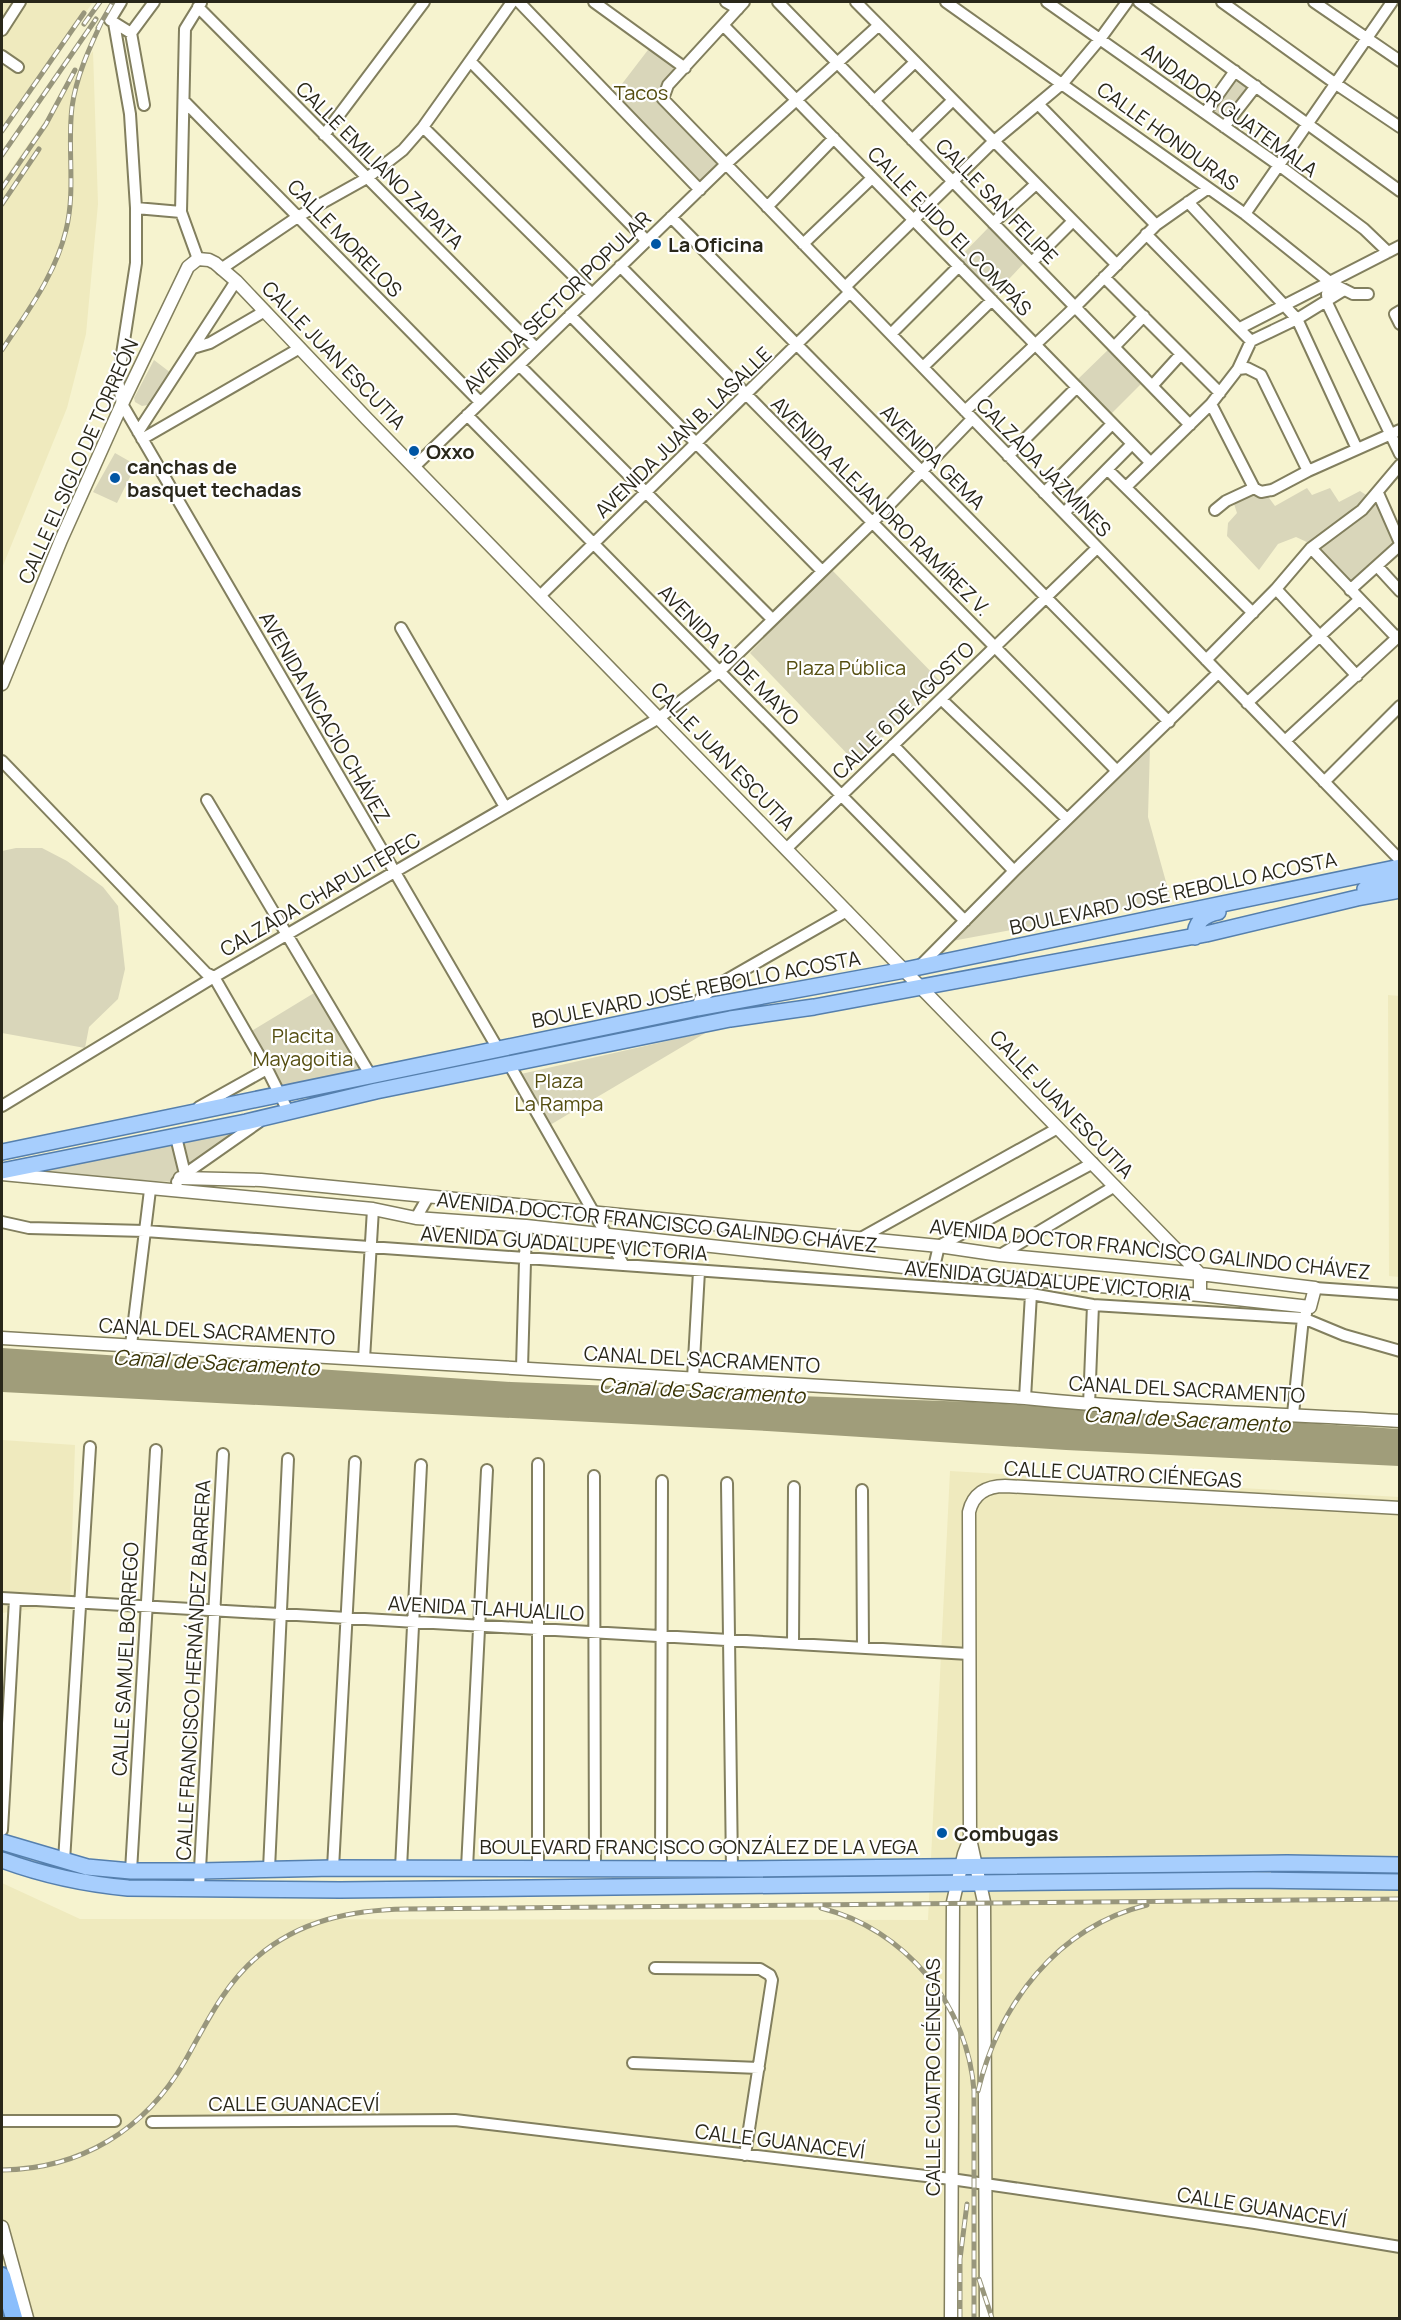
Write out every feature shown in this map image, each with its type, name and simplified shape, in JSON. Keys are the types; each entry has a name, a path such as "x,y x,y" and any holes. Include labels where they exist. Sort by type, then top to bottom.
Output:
{"highway":[{"path":"2,2276 14,2319"}],"main road":[{"name":"BOULEVARD JOSÉ REBOLLO ACOSTA","path":"2,1152 697,1008 912,969 1400,867"},
{"path":"1358,898 1366,887 1400,877"},
{"name":"BOULEVARD JOSÉ REBOLLO ACOSTA","path":"2,1173 509,1064 730,1020 814,1007 1195,936 1400,890"},
{"path":"1195,936 1197,924 1203,917 1249,899"},
{"path":"427,1081 440,1073 489,1062 498,1049"},
{"name":"BOULEVARD FRANCISCO GONZÁLEZ DE LA VEGA","path":"2,1842 87,1868 131,1870 732,1869 1275,1863 1400,1865"},
{"name":"BOULEVARD FRANCISCO GONZÁLEZ DE LA VEGA","path":"2,1860 61,1879 128,1888 340,1890 1253,1880 1400,1882"}],"street":[{"path":"2,30 20,2"},
{"path":"121,2 112,22 130,114 136,208 136,262 118,380 122,404"},
{"path":"144,105 131,33 154,2"},
{"path":"324,135 424,2"},
{"path":"221,268 299,216 367,178 403,150 423,127 512,2"},
{"path":"519,2 700,190"},
{"path":"594,2 685,68 741,5 726,2"},
{"name":"CALLE SAN FELIPE","path":"778,2 1190,425"},
{"path":"856,2 1117,265"},
{"name":"CALLE HONDURAS","path":"946,2 1245,214 1331,283 1353,294 1368,294"},
{"name":"ANDADOR GUATEMALA","path":"1047,2 1280,166 1364,229 1388,252"},
{"name":"AVENIDA JUAN B. LASALLE","path":"540,596 798,345 847,290 952,181 993,141 1063,83 1127,2"},
{"path":"1139,2 1400,190"},
{"path":"1222,2 1400,127"},
{"path":"1314,2 1400,61"},
{"path":"1245,214 1392,2"},
{"path":"198,259 181,212 185,29 200,4"},
{"name":"CALLE EMILIANO ZAPATA","path":"200,4 324,135 536,348"},
{"path":"112,22 131,33"},
{"name":"AVENIDA SECTOR POPULAR","path":"414,466 726,164 879,25"},
{"name":"CALLE EJIDO EL COMPÁS","path":"724,26 1150,462"},
{"path":"2,56 18,67"},
{"path":"470,61 647,241"},
{"path":"874,101 915,62"},
{"name":"CALZADA JAZMINES","path":"685,68 668,85 663,99 1400,860"},
{"path":"1205,113 1235,71"},
{"path":"1224,127 1256,86"},
{"path":"912,140 953,100"},
{"name":"CALLE MORELOS","path":"184,101 480,402"},
{"path":"1039,105 1156,225"},
{"path":"423,127 592,294"},
{"path":"767,207 834,138"},
{"path":"803,244 872,178"},
{"path":"993,223 1036,184"},
{"name":"CALZADA CHAPULTEPEC","path":"2,1106 214,977 659,718 720,671 821,570 872,523 1035,345 1146,234 1207,189"},
{"path":"1188,202 1297,319 1358,449"},
{"path":"136,208 181,212"},
{"name":"AVENIDA GEMA","path":"671,217 1168,722"},
{"path":"1032,262 1073,221"},
{"path":"1146,234 1251,341"},
{"path":"1239,328 1400,246"},
{"name":"CALLE JUAN ESCUTIA","path":"198,259 209,260 236,281 786,849 847,911 912,969 921,987 1200,1274"},
{"name":"CALLE EL SIGLO DE TORREÓN","path":"2,684 61,540 122,404 188,267 198,259"},
{"name":"AVENIDA ALEJANDRO RAMÍREZ V.","path":"620,266 1117,771"},
{"path":"891,334 958,266"},
{"path":"1104,277 1220,393"},
{"path":"140,435 236,281"},
{"path":"1331,283 1327,294 1328,305 1395,432 1400,454"},
{"path":"1126,487 1211,404 1238,369 1251,341 1297,319 1344,290"},
{"path":"923,367 992,300"},
{"path":"194,348 210,343 265,311"},
{"path":"570,315 821,570"},
{"path":"1114,346 1144,316"},
{"path":"140,435 300,348"},
{"path":"1152,386 1182,354"},
{"path":"519,365 772,619"},
{"path":"120,366 135,377"},
{"path":"1238,369 1247,368 1261,375 1308,471"},
{"path":"1008,456 1077,387"},
{"name":"AVENIDA NICACIO CHÁVEZ","path":"122,404 498,1049"},
{"path":"1211,404 1257,490"},
{"name":"AVENIDA 10 DE MAYO","path":"467,415 965,921"},
{"path":"1044,493 1112,424"},
{"path":"1215,510 1226,501 1257,490 1272,490 1308,471 1395,432"},
{"path":"1064,513 1132,444"},
{"path":"1206,660 1276,589 1311,548 1362,510 1400,465"},
{"path":"1108,470 1253,613"},
{"path":"1350,590 1400,544 1378,493"},
{"name":"CALLE 6 DE AGOSTO","path":"786,849 1097,548"},
{"path":"1285,741 1398,636 1359,600 1311,548"},
{"path":"1377,566 1400,591"},
{"path":"1276,589 1357,676"},
{"path":"1248,703 1359,600"},
{"path":"401,628 505,807"},
{"path":"912,969 965,921 1218,672"},
{"path":"941,699 1067,819"},
{"path":"1324,782 1400,706"},
{"path":"893,745 1014,871"},
{"path":"2,761 206,973 214,977 267,1069 288,1111"},
{"path":"207,800 371,1076"},
{"path":"697,1008 700,999 721,983 847,911"},
{"path":"509,1064 623,1264"},
{"path":"189,1113 267,1069"},
{"path":"170,1191 182,1176 264,1118"},
{"path":"859,1239 1058,1128"},
{"path":"176,1137 182,1176"},
{"path":"933,1270 939,1246 1093,1164"},
{"name":"AVENIDA DOCTOR FRANCISCO GALINDO CHÁVEZ","path":"2,1173 150,1190 373,1209 416,1218 526,1226 933,1270 1200,1295 1306,1313"},
{"name":"AVENIDA DOCTOR FRANCISCO GALINDO CHÁVEZ","path":"182,1176 261,1180 939,1246 1000,1255 1200,1274 1315,1288 1400,1294"},
{"path":"1000,1255 1115,1186"},
{"path":"131,1345 150,1190"},
{"path":"416,1218 428,1197"},
{"path":"364,1359 373,1209"},
{"name":"AVENIDA GUADALUPE VICTORIA","path":"2,1222 29,1228 145,1231 1030,1294 1093,1305 1306,1313 1344,1335 1400,1351"},
{"path":"522,1368 526,1226"},
{"path":"693,1378 699,1271"},
{"path":"1200,1274 1200,1295"},
{"path":"1293,1414 1306,1313 1315,1288"},
{"path":"1025,1398 1030,1294"},
{"path":"1089,1405 1093,1305"},
{"name":"CANAL DEL SACRAMENTO","path":"2,1338 1400,1422"},
{"path":"64,1861 90,1447"},
{"name":"CALLE SAMUEL BORREGO","path":"131,1870 156,1450"},
{"name":"CALLE FRANCISCO HERNÁNDEZ BARRERA","path":"199,1887 223,1454"},
{"path":"269,1869 288,1460"},
{"path":"333,1868 355,1462"},
{"path":"538,1464 538,1868"},
{"path":"401,1868 422,1466"},
{"path":"467,1868 487,1470"},
{"path":"594,1476 595,1868"},
{"path":"661,1869 663,1481"},
{"path":"727,1484 732,1869"},
{"name":"CALLE CUATRO CIÉNEGAS","path":"951,2319 953,1902 957,1884 969,1866 969,1512 975,1497 987,1489 1005,1486 1400,1508"},
{"path":"793,1644 794,1487"},
{"path":"862,1490 863,1648"},
{"name":"AVENIDA TLAHUALILO","path":"2,1598 969,1654"},
{"path":"2,1830 15,1599"},
{"name":"CALLE CUATRO CIÉNEGAS","path":"969,1866 981,1884 984,1902 986,2319"},
{"path":"656,1968 760,1969 770,1975 772,1980 745,2155"},
{"path":"633,2063 759,2068"},
{"name":"CALLE GUANACEVÍ","path":"152,2122 455,2120 951,2179 1267,2225 1400,2247"},
{"path":"2,2121 115,2121"},
{"path":"2,2228 27,2319"}],"shaded area":[{"path":"2,2 93,2 2,132"},
{"path":"93,51 98,204 86,334 67,408 2,568 2,182"},
{"path":"1388,995 1400,996 1399,1277 1389,1276"},
{"path":"2,1440 75,1445 70,1604 2,1613"},
{"path":"950,1471 1399,1497 1399,2318 2,2318 2,1883 80,1919 928,1920"}],"green space":[{"name":"Tacos","path":"651,46 683,69 667,83 663,106 722,165 700,185 615,93"},
{"path":"1235,71 1256,86 1224,127 1205,113"},
{"path":"989,227 1025,262 993,296 956,261"},
{"path":"1112,346 1145,380 1110,415 1076,381"},
{"path":"154,360 171,373 153,404 142,406 135,402 134,398"},
{"name":"canchas de basquet techadas","path":"115,453 136,465 117,503 93,492"},
{"path":"1307,488 1312,495 1330,488 1339,502 1360,491 1377,502 1396,544 1350,586 1311,544 1296,537 1278,544 1259,570 1227,536 1228,523 1237,513 1233,501 1254,493 1267,495 1275,506"},
{"name":"Plaza Pública","path":"831,569 941,682 856,763 750,653"},
{"path":"1150,747 1148,817 1171,900 952,941"},
{"path":"16,848 42,848 67,861 103,887 118,906 125,969 118,999 89,1027 85,1048 2,1033 2,851"},
{"name":"Placita Mayagoitia","path":"319,990 368,1075 283,1092 250,1032"},
{"name":"Plaza La Rampa","path":"707,1032 550,1125 521,1074"},
{"path":"247,1128 174,1182 13,1173"}],"water":[{"name":"Canal de Sacramento","path":"2,1348 511,1382 769,1395 973,1402 1399,1429 1399,1466 2,1392"}],"railway":[{"path":"84,24 100,2"},
{"path":"98,28 113,2"},
{"path":"2,131 84,13"},
{"path":"2,155 96,19"},
{"path":"2,350 48,278 61,247 69,215 72,107 84,63 102,21"},
{"path":"2,188 46,124 75,70"},
{"path":"2,204 39,149"},
{"path":"2,2170 31,2168 58,2162 84,2153 130,2126 151,2107 169,2085 225,1992 245,1968 274,1944 291,1934 346,1915 406,1909 1400,1899"},
{"path":"978,2091 1001,2028 1017,2000 1037,1974 1060,1951 1086,1931 1115,1916 1147,1905"},
{"path":"821,1908 851,1918 880,1933 905,1952 927,1975 945,2001 959,2029 969,2059 974,2091 974,2318"},
{"path":"960,2318 960,2259 967,2204"},
{"path":"979,2279 992,2318"}],"place":[{"name":"La Oficina","path":"656,244"},
{"name":"Oxxo","path":"414,451"},
{"name":"canchas de basquet techadas","path":"115,478"},
{"name":"Combugas","path":"942,1833"}]}
